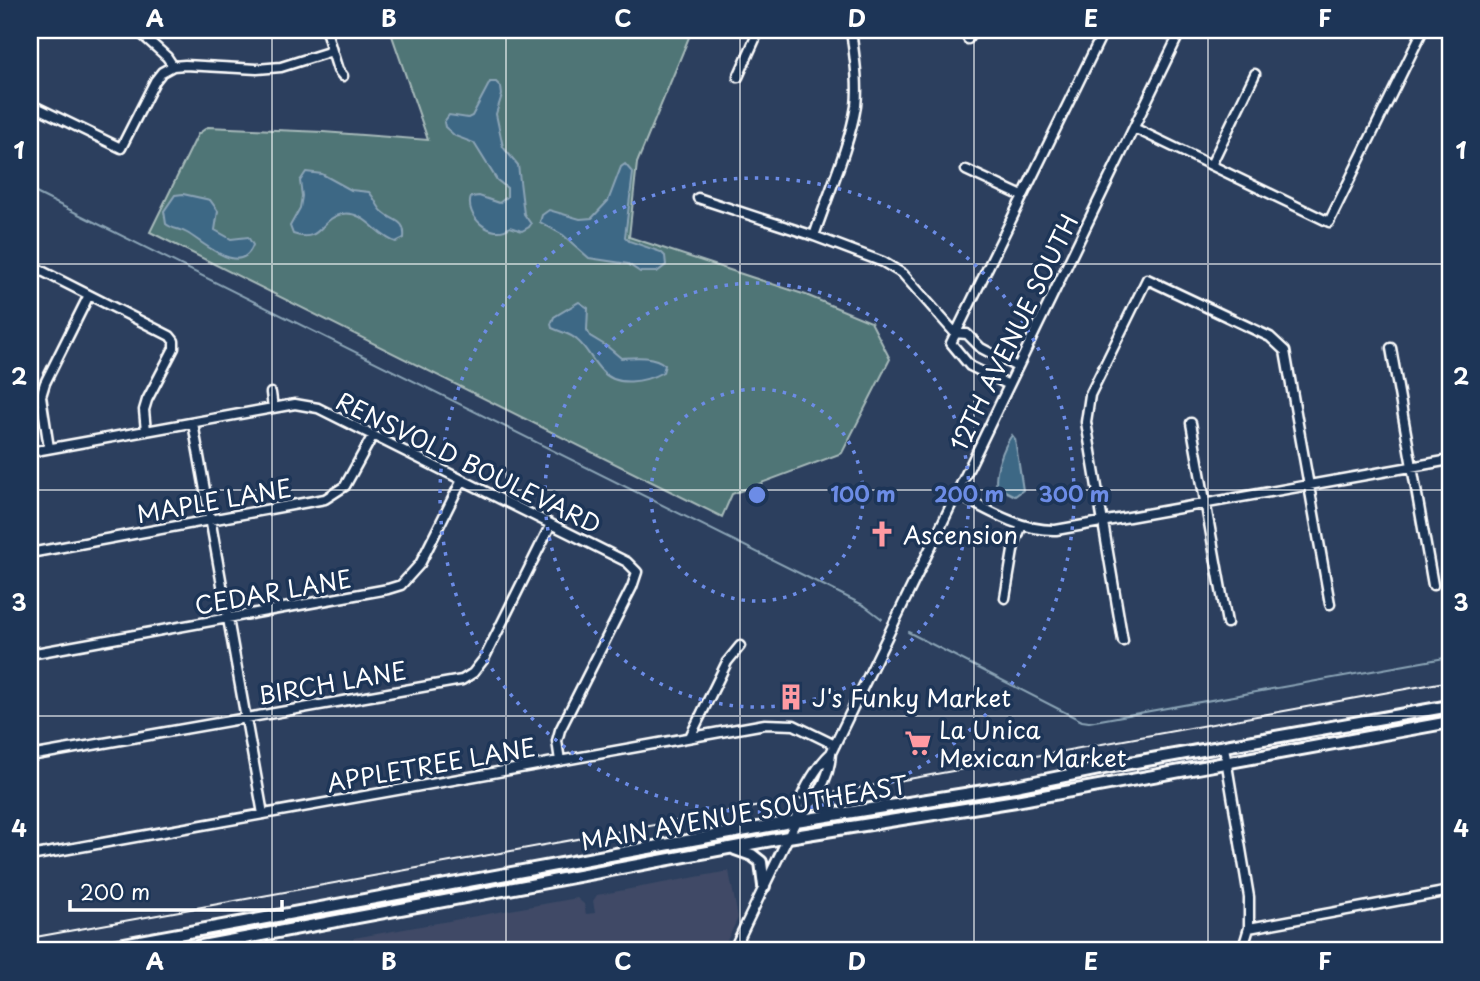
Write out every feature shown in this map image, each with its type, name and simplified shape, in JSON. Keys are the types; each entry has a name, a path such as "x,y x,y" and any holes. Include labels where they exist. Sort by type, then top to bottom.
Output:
{"main road":[{"name":"MAIN AVENUE SOUTHEAST","path":"85,951 796,821 1015,786 1450,706"},
{"name":"MAIN AVENUE SOUTHEAST","path":"175,951 788,838 1016,801 1450,722"},
{"path":"818,794 824,806 838,814"},
{"path":"733,848 752,855 761,862 764,886"}],"street":[{"path":"137,30 167,57 173,66"},
{"path":"326,30 338,70 343,76"},
{"path":"738,77 759,30"},
{"path":"814,236 856,106 857,84 851,30"},
{"path":"1009,385 970,366 951,343 1104,30"},
{"path":"1160,30 1179,34"},
{"path":"1134,128 1329,222 1423,30"},
{"name":"12TH AVENUE SOUTH","path":"733,951 796,821 795,812 820,763 833,749 1179,34"},
{"path":"30,104 121,148 155,82 162,72 173,66 257,69 281,67 332,51"},
{"path":"1211,165 1255,75"},
{"path":"967,170 1022,196"},
{"path":"698,198 883,262 903,274 955,333 967,334 981,348 1017,367"},
{"path":"30,265 170,335 174,348 144,410 146,431"},
{"path":"1123,641 1086,422 1086,408 1147,279 1278,342 1285,351 1330,604"},
{"path":"49,448 41,396 89,295"},
{"path":"1391,348 1433,585"},
{"path":"271,393 273,408"},
{"name":"RENSVOLD BOULEVARD","path":"30,452 295,404 318,408 627,562 636,572 632,587 560,730 557,741 560,761"},
{"path":"193,423 263,814"},
{"path":"1191,423 1227,623"},
{"name":"MAPLE LANE","path":"30,553 325,499 336,494 352,476 373,435"},
{"path":"957,494 1022,525 1042,531 1103,523 1450,460"},
{"name":"CEDAR LANE","path":"30,654 388,590 401,585 420,565 462,480"},
{"name":"BIRCH LANE","path":"30,756 461,680 473,673 484,659 551,524"},
{"path":"1005,598 1014,545 1022,525"},
{"path":"690,737 727,663 740,646"},
{"name":"APPLETREE LANE","path":"30,856 780,723 794,725 833,749"},
{"path":"1224,747 1249,897 1249,928 1242,951"},
{"path":"796,821 809,809 818,794 831,764 833,749"},
{"path":"1249,928 1450,891"}],"shaded area":[{"path":"490,82 496,82 501,87 502,95 496,114 503,147 518,165 524,214 531,224 522,231 510,227 495,231 476,219 470,204 471,197 479,196 499,203 507,197 507,188 497,180 474,143 455,136 445,127 444,122 449,115 468,118 472,116"},
{"path":"625,164 633,173 625,237 665,256 666,265 657,272 640,272 628,264 589,258 563,235 540,222 542,215 549,210 580,219 592,218 608,201 621,167"},
{"path":"306,172 322,174 351,190 369,192 381,210 401,224 404,238 396,242 389,239 364,220 350,214 335,216 310,236 293,234 290,226 300,208 300,181"},
{"path":"183,194 210,200 218,211 215,230 231,239 248,237 253,245 247,254 240,258 222,255 187,233 166,224 164,211 175,195"},
{"path":"579,302 588,308 587,330 590,336 621,358 644,357 661,362 665,365 663,372 639,381 622,381 607,376 577,340 552,328 554,317"},
{"path":"1012,435 1015,439 1023,490 1015,496 997,487 996,481 1000,460"},
{"path":"729,871 738,918 722,951 348,951 354,938 577,898 584,904 586,914 595,913 593,901 597,895"}],"green space":[{"path":"390,30 692,30 637,163 629,237 806,295 871,322 890,359 842,453 732,494 722,517 150,232 198,134 208,127 428,140"}],"waterway":[{"path":"30,190 865,606 882,619"},
{"path":"908,632 1082,721 1089,722 1450,657"}],"railway":[{"path":"30,938 1450,681"}],"place":[{"name":"Ascension","path":"882,534"},
{"name":"J's Funky Market","path":"791,697"},
{"name":"La Unica Mexican Market","path":"918,743"}]}
